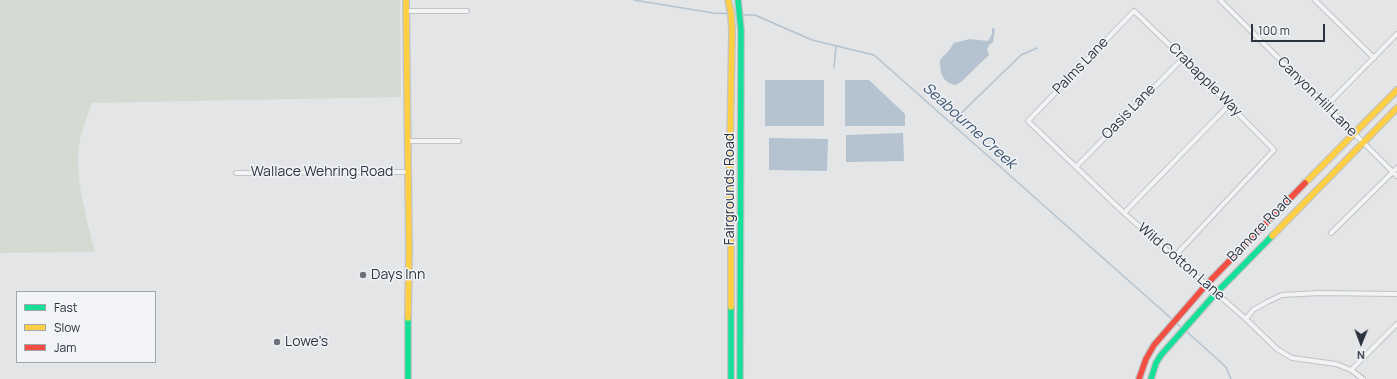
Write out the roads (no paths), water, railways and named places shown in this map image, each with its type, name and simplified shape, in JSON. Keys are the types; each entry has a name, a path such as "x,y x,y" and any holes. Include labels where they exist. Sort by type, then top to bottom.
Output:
{"street":[{"path":"406,0 409,248 408,379"},
{"name":"Fairgrounds Road","path":"728,0 731,13 732,31 729,209 731,247 730,379"},
{"name":"Fairgrounds Road","path":"738,0 741,30 740,379"},
{"name":"Canyon Hill Lane","path":"1220,0 1353,134 1397,176"},
{"path":"1315,0 1374,58"},
{"path":"406,11 467,11"},
{"name":"Crabapple Way","path":"1134,11 1274,150 1174,257"},
{"name":"Palms Lane","path":"1028,121 1134,11"},
{"path":"1326,106 1397,34"},
{"name":"Oasis Lane","path":"1076,167 1183,58"},
{"name":"Bamore Road","path":"1139,379 1149,353 1160,336 1206,285 1397,90"},
{"path":"1124,212 1229,104"},
{"path":"1151,379 1156,363 1173,341 1216,293 1397,108"},
{"name":"Wild Cotton Lane","path":"1028,121 1124,212 1246,319 1277,349 1292,358 1336,364 1351,370 1363,379"},
{"path":"407,141 459,141"},
{"path":"1331,233 1397,168"},
{"name":"Wallace Wehring Road","path":"236,173 408,172"},
{"path":"1246,319 1254,310 1267,302 1282,296 1320,293 1397,294"},
{"path":"1351,370 1397,324"}],"water":[{"path":"992,28 995,29 993,42 989,45 987,50 989,55 961,82 956,85 948,82 941,73 940,60 954,43 970,39 988,41 992,34"},
{"path":"765,80 824,80 824,126 765,126"},
{"path":"845,80 869,80 905,114 905,126 845,126"},
{"path":"903,133 904,161 846,162 846,135"},
{"path":"769,138 828,139 827,171 769,170"}],"waterway":[{"name":"Seabourne Creek","path":"634,0 713,13 738,14"},
{"name":"Seabourne Creek","path":"742,15 755,15 812,40 874,55 1173,320"},
{"path":"834,68 836,46"},
{"path":"951,123 1021,55 1037,48"},
{"name":"Seabourne Creek","path":"1176,323 1182,328"},
{"name":"Seabourne Creek","path":"1185,330 1226,367 1231,379"}],"place":[{"name":"Days Inn","path":"363,275"},
{"name":"Lowe's","path":"277,342"}]}
